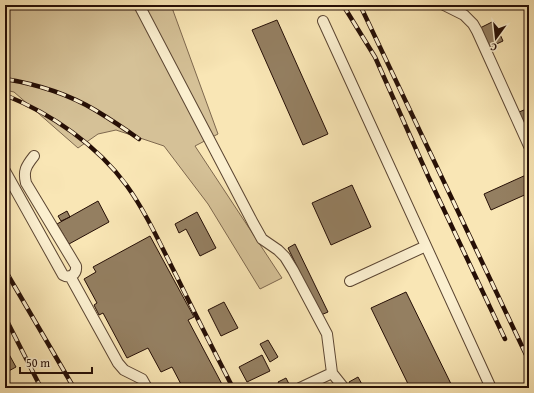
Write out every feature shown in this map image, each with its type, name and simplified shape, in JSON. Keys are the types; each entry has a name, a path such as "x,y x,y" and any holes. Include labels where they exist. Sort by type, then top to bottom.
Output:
{"lane":[{"path":"139,5 262,239 278,250 285,257 293,270 327,334 332,373 344,388"},
{"path":"444,5 464,15 478,31 529,146"},
{"path":"323,22 491,388"},
{"path":"5,171 63,275 70,276 74,274 76,266 26,183 24,176 25,170 34,156"},
{"path":"350,281 426,246"},
{"path":"70,276 118,363 124,370 142,379 147,388"},
{"path":"300,388 332,373"}],"shaded area":[{"path":"5,5 171,5 218,134 195,146 282,278 260,289 208,204 164,146 116,130 98,134 78,148 14,92 5,90"}],"building":[{"path":"277,20 328,134 303,145 252,30"},
{"path":"494,21 503,41 490,47 480,28"},
{"path":"529,108 529,126 526,128 519,112"},
{"path":"526,175 529,182 529,193 491,210 484,194"},
{"path":"352,185 371,227 331,245 312,203"},
{"path":"98,201 109,222 69,244 57,224"},
{"path":"67,211 70,217 61,221 58,216"},
{"path":"197,212 216,248 200,256 186,229 179,233 175,224"},
{"path":"150,236 194,317 188,320 224,388 183,388 172,367 161,372 148,348 127,358 103,313 99,315 94,305 97,303 84,279 96,272 93,267"},
{"path":"295,244 328,312 321,315 288,248"},
{"path":"406,292 453,388 410,388 371,308"},
{"path":"224,302 238,328 221,336 208,310"},
{"path":"268,340 278,357 270,362 260,344"},
{"path":"5,347 16,367 5,373"},
{"path":"262,355 270,371 247,382 239,367"},
{"path":"358,377 364,388 352,388 349,382"},
{"path":"286,378 291,388 281,388 278,382"}],"railway":[{"path":"343,5 375,57 428,176 505,339"},
{"path":"360,5 529,361"},
{"path":"5,79 63,94 101,113 139,139"},
{"path":"5,95 40,111 72,132 102,157 127,186 154,230 233,388"},
{"path":"5,270 74,388"},
{"path":"5,317 41,388"}]}
